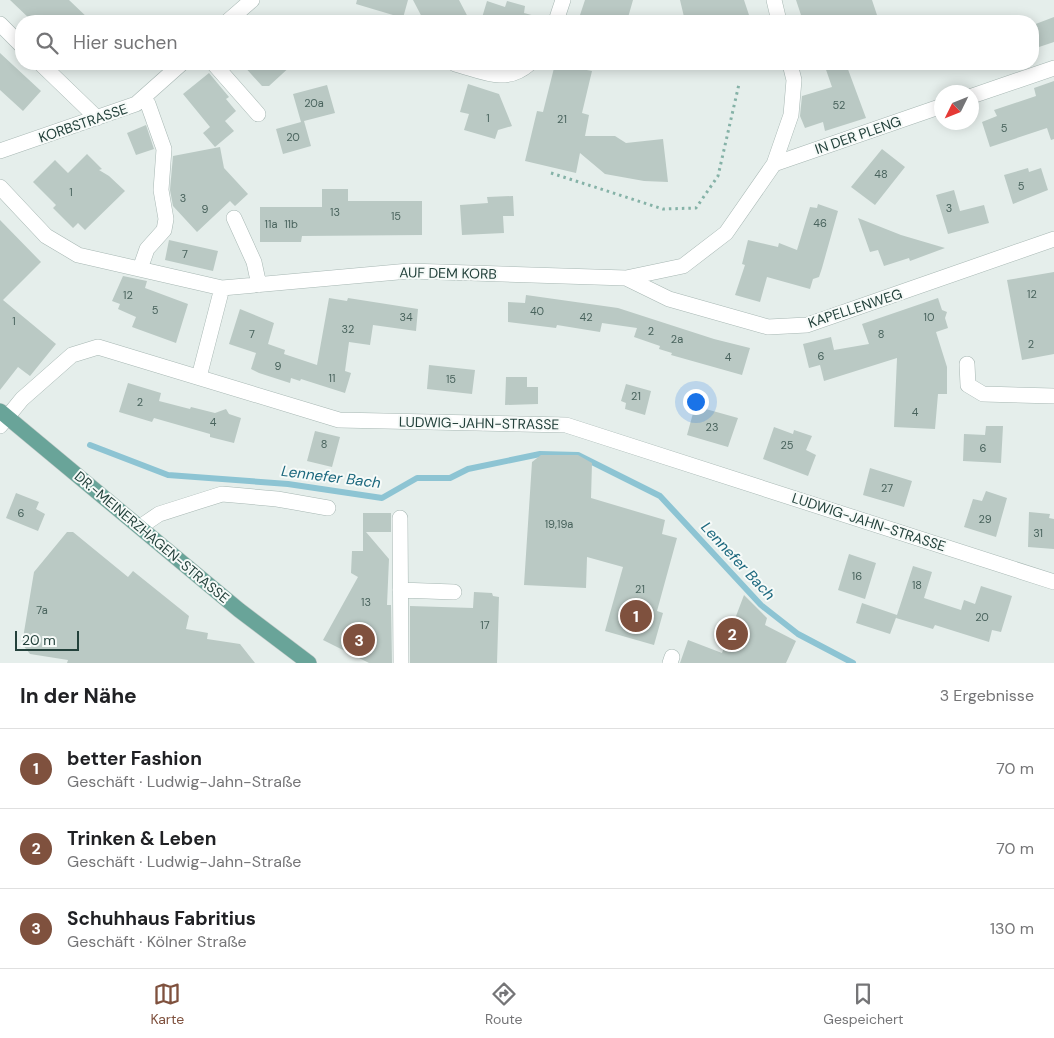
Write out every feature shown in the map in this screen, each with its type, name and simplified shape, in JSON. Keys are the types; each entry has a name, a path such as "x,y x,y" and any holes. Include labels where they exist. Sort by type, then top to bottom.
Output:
{"main road":[{"name":"DR.-MEINERZHAGEN-STRASSE","path":"2,418 140,527 239,610 305,662"}],"street":[{"path":"235,15 252,0"},
{"path":"558,15 564,0"},
{"path":"774,0 778,15"},
{"path":"0,24 15,39"},
{"path":"979,94 1054,68"},
{"path":"47,70 97,118"},
{"name":"KORBSTRASSE","path":"0,151 136,104 174,70"},
{"path":"219,70 258,114"},
{"path":"475,70 500,77 522,70"},
{"name":"AUF DEM KORB","path":"0,187 46,236 78,255 222,288 409,271 626,278 684,266 726,233 774,164 791,115 794,80 792,70"},
{"path":"140,269 147,249 164,230 166,219 161,190 164,149 148,104 143,98"},
{"name":"IN DER PLENG","path":"774,164 934,109"},
{"path":"234,218 254,262 259,284"},
{"name":"KAPELLENWEG","path":"626,278 669,299 768,327 807,325 1054,239"},
{"path":"199,376 222,288"},
{"name":"LUDWIG-JAHN-STRASSE","path":"2,418 72,355 98,347 199,376 339,420 566,425 1054,582"},
{"path":"967,364 968,385 983,394 1054,396"},
{"path":"140,527 159,514 222,494 277,499 328,508"},
{"path":"400,518 401,663"},
{"path":"400,590 454,592"}],"path":[{"path":"551,173 662,209 696,208 718,176 739,84"}],"building":[{"path":"10,0 69,0 85,15 26,15"},
{"path":"357,0 408,0 404,15 393,15 356,4"},
{"path":"413,0 459,0 467,15 421,15"},
{"path":"585,0 633,0 629,15 580,15"},
{"path":"680,0 744,0 749,15 684,15"},
{"path":"796,0 872,0 877,15 801,15"},
{"path":"487,1 505,7 507,1 525,6 524,13 532,15 483,15"},
{"path":"1054,17 1054,42 1039,47 1039,23"},
{"path":"0,53 15,67 15,70 18,70 41,91 23,111 0,90"},
{"path":"247,70 286,70 269,86 262,86"},
{"path":"554,70 592,71 582,113 589,115 585,136 615,136 626,143 663,139 668,182 644,181 605,174 580,153 576,173 525,161 537,111 543,112"},
{"path":"826,70 848,70 866,118 825,131 823,122 805,128 800,116 802,96 832,87"},
{"path":"209,73 229,97 226,99 236,111 225,121 234,131 215,147 203,133 210,127 183,94"},
{"path":"1054,81 1054,139 1051,140 1047,128 990,147 982,122 997,116 994,110 1036,96 1034,88"},
{"path":"468,84 499,94 512,126 498,130 495,139 464,130 469,114 460,112"},
{"path":"327,85 335,113 304,121 311,146 283,154 276,129 301,122 293,94"},
{"path":"146,125 154,149 136,155 127,133"},
{"path":"220,147 224,168 248,194 235,206 230,201 197,232 173,206 170,190 173,156"},
{"path":"882,149 905,167 875,205 851,187"},
{"path":"87,154 102,169 99,170 109,176 125,191 85,230 78,223 73,228 53,208 56,205 33,182 55,160 68,173"},
{"path":"1028,168 1029,172 1041,168 1048,190 1013,204 1004,175"},
{"path":"322,189 348,189 348,201 422,201 422,235 302,236 301,242 260,242 260,207 322,207"},
{"path":"954,190 960,211 984,205 989,223 948,234 936,195"},
{"path":"513,196 514,216 503,216 504,233 462,235 460,205 488,203 487,197"},
{"path":"818,204 838,211 819,277 813,279 810,289 767,277 760,302 735,295 745,265 742,264 748,240 778,247 779,243 797,250 810,207 817,208"},
{"path":"858,218 901,235 945,248 910,261 909,258 884,266 878,250 870,252"},
{"path":"0,220 41,262 3,300 56,344 30,376 18,367 0,390"},
{"path":"169,240 218,251 213,271 165,260"},
{"path":"1054,272 1054,354 1022,360 1007,280"},
{"path":"123,276 147,281 145,288 188,304 176,343 132,327 136,317 118,309 120,304 112,301"},
{"path":"526,295 618,308 714,339 750,348 742,375 671,355 672,353 659,349 660,346 634,337 637,328 602,323 600,332 557,325 556,328 508,322 508,302 525,303"},
{"path":"329,298 347,301 348,298 418,309 416,331 373,325 370,345 349,342 345,371 351,373 345,393 301,379 300,381 291,378 290,383 259,373 251,369 256,353 229,344 240,309 274,323 268,344 285,350 284,354 317,365"},
{"path":"938,298 942,310 947,312 945,318 948,328 936,332 947,367 947,394 938,394 935,429 894,427 897,358 824,381 820,365 809,368 803,344 831,337 834,350 869,344 862,324"},
{"path":"429,365 475,370 472,394 427,389"},
{"path":"506,377 527,377 527,387 538,387 538,404 505,405"},
{"path":"128,383 161,393 159,401 215,413 226,409 229,414 241,418 234,443 154,418 152,422 119,412"},
{"path":"626,384 651,391 645,415 625,409 626,403 621,401"},
{"path":"695,406 738,418 728,447 687,435"},
{"path":"986,426 1003,426 1001,463 963,461 964,434 985,435"},
{"path":"774,427 793,434 794,430 812,436 806,450 816,455 808,476 763,459"},
{"path":"315,431 340,437 332,467 307,461"},
{"path":"541,455 578,455 592,463 591,498 665,520 662,534 677,538 657,611 663,613 654,645 605,631 623,567 587,557 586,588 524,585 532,462"},
{"path":"870,468 912,481 904,507 863,495"},
{"path":"986,491 1007,498 996,537 964,527 973,499 982,501"},
{"path":"16,493 39,502 36,509 45,514 38,531 6,518"},
{"path":"1029,512 1050,514 1049,518 1054,519 1054,549 1028,547"},
{"path":"363,513 391,513 391,532 366,532 389,559 387,605 391,605 392,663 369,663 323,640 358,577 351,573 352,551 363,551"},
{"path":"67,532 73,532 128,577 133,571 189,616 186,629 208,633 207,639 240,644 255,663 67,663 68,660 30,654 22,644 34,572"},
{"path":"849,554 876,563 865,599 838,590"},
{"path":"913,566 932,572 924,598 961,610 964,600 975,604 981,586 1012,596 1001,632 992,630 989,642 935,625 933,629 896,618"},
{"path":"474,592 492,593 493,596 499,597 497,663 410,663 410,606 473,608"},
{"path":"744,595 767,618 765,625 796,641 786,663 680,663 688,640 722,653"},
{"path":"862,603 897,615 890,634 856,623"}],"waterway":[{"name":"Lennefer Bach","path":"90,445 168,475 288,484 382,498 417,478 450,478 468,469 540,454 578,455 660,496 761,605 798,634 853,663"}],"place":[{"name":"better Fashion","path":"636,616"},
{"name":"Trinken & Leben","path":"732,634"},
{"name":"Schuhhaus Fabritius","path":"359,640"}]}
